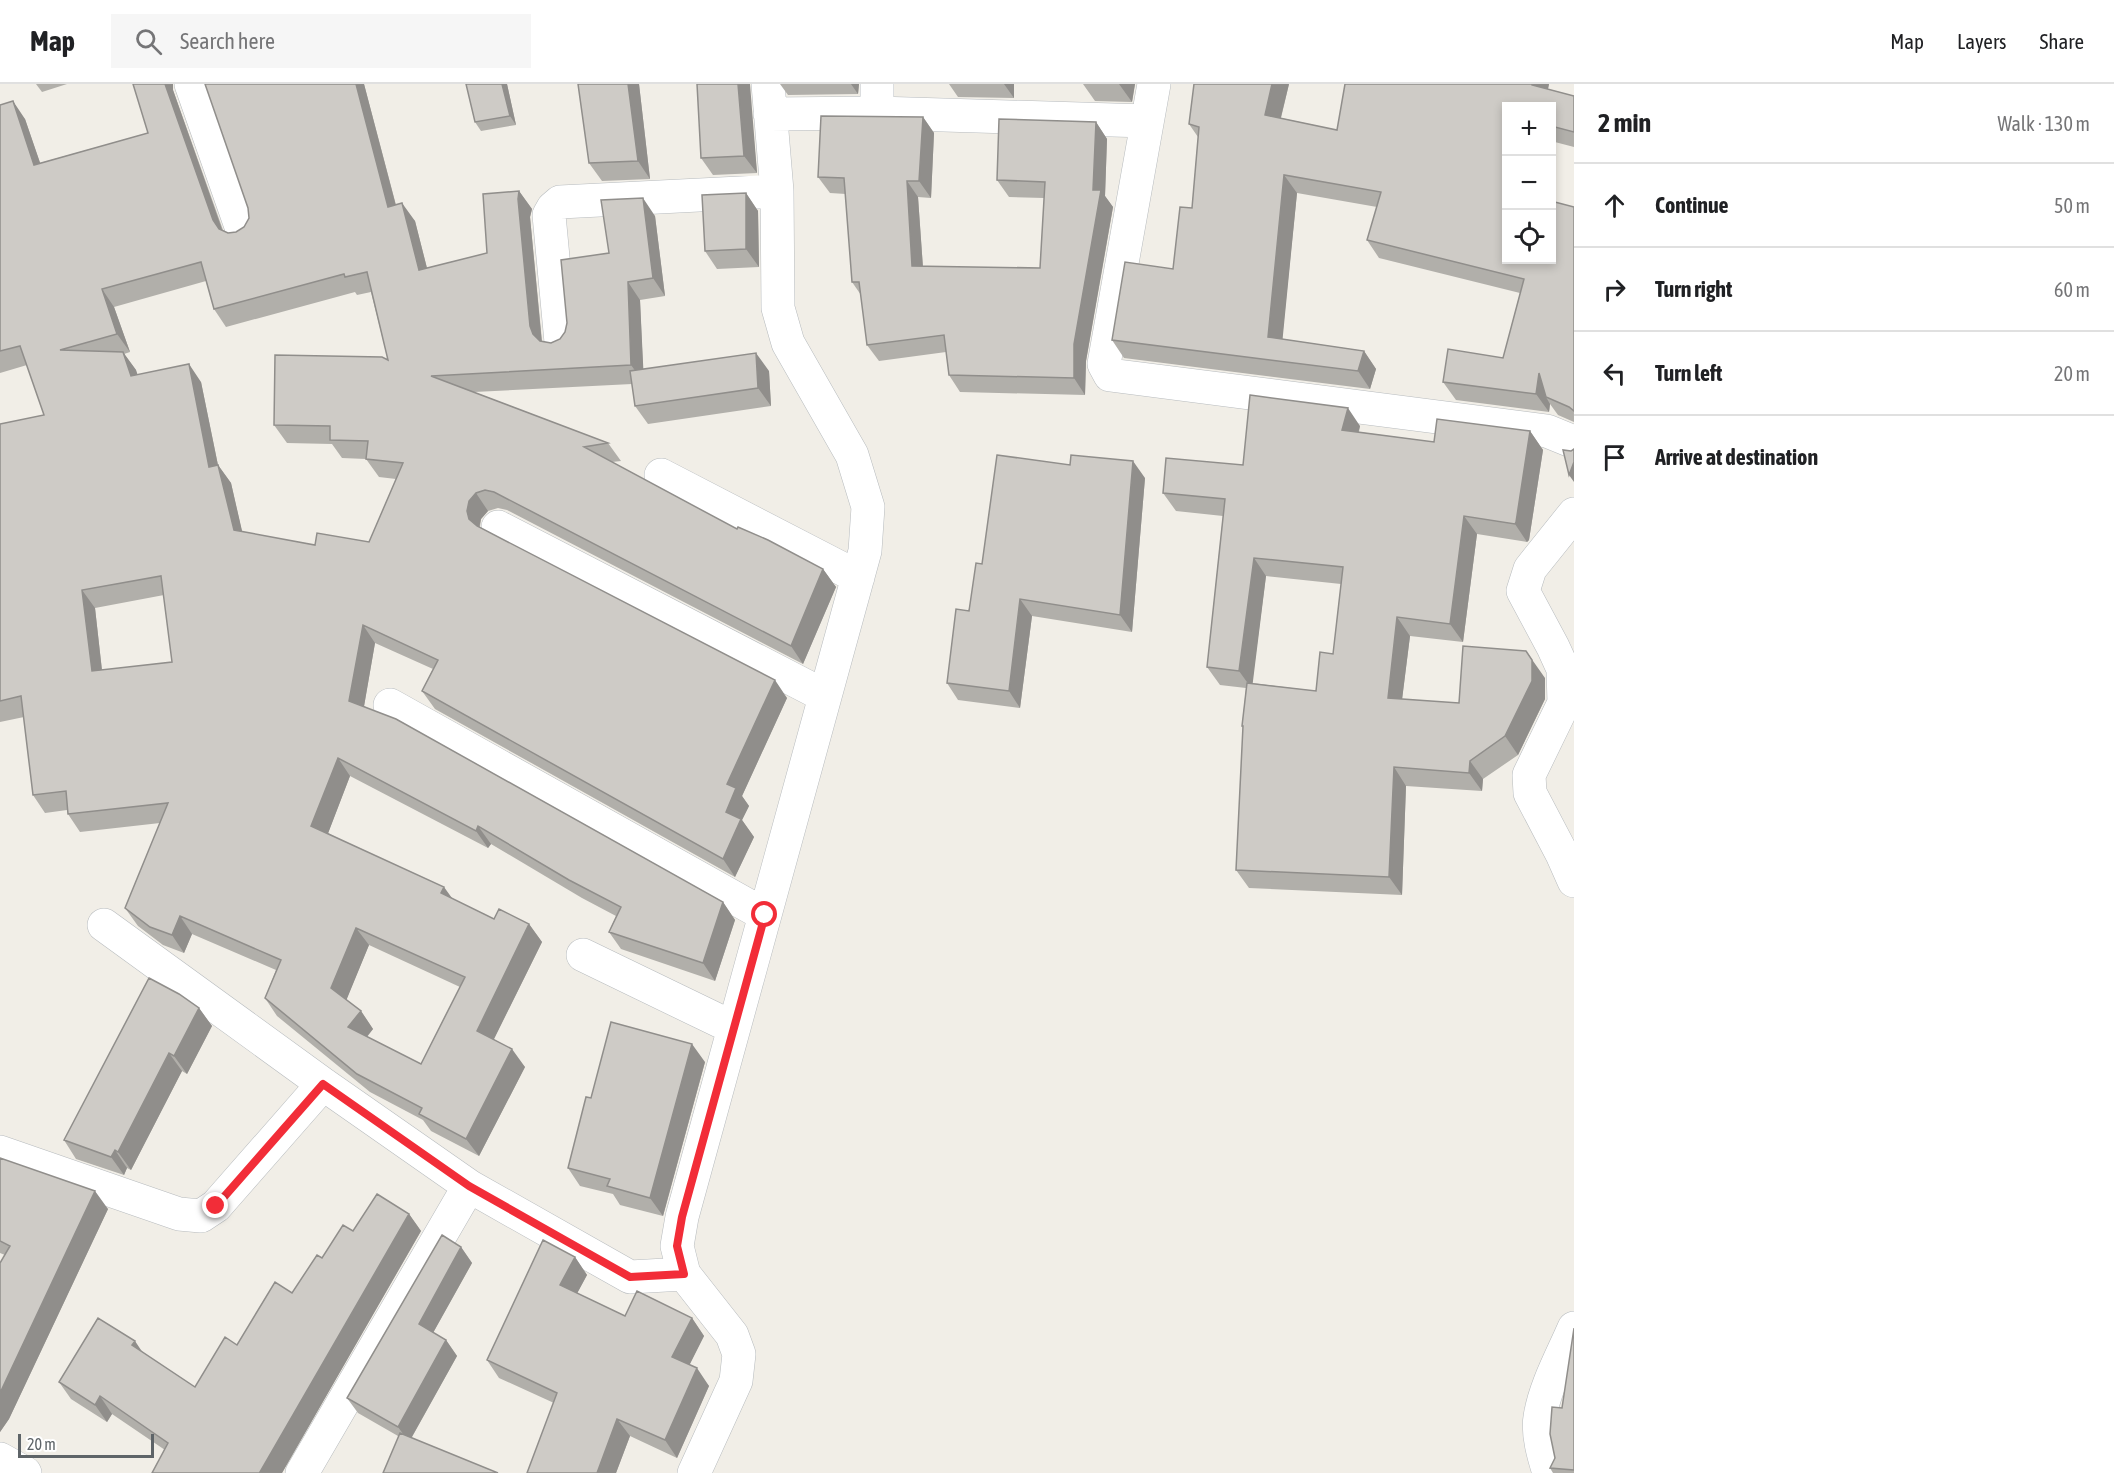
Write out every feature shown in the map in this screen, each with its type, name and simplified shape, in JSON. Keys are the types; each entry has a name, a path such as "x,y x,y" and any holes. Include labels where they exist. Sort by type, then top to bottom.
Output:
{"street":[{"path":"191,84 243,232"},
{"path":"1154,84 1104,364 1110,375 1547,431 1574,442"},
{"path":"694,1473 736,1381 740,1354 732,1335 684,1274 677,1246 682,1217 865,551 867,507 852,455 788,343 778,308 777,191 769,99 877,99 1147,121"},
{"path":"561,342 549,215 560,202 777,191"},
{"path":"660,475 858,577"},
{"path":"1574,514 1530,569 1523,591 1564,644 1564,703 1529,775 1530,793 1574,881"},
{"path":"498,527 825,696"},
{"path":"390,705 765,915"},
{"path":"104,925 323,1084 469,1186 630,1277 684,1274"},
{"path":"583,955 734,1028"},
{"path":"0,1152 179,1214 201,1216 216,1206 323,1084"},
{"path":"302,1473 469,1186"},
{"path":"1549,1473 1543,1455 1539,1419 1546,1395 1574,1328"},
{"path":"0,1459 25,1473"}],"building":[{"path":"133,84 165,84 213,220 219,229 228,233 236,232 244,227 249,218 248,208 205,84 356,84 388,207 402,203 419,270 487,253 483,194 519,191 530,326 533,334 540,341 551,343 560,339 567,323 561,260 609,253 601,200 643,198 653,278 628,282 631,365 431,376 608,443 584,447 737,529 738,527 768,540 823,569 791,646 494,492 485,490 476,493 469,501 467,511 469,519 477,526 775,680 727,784 736,788 726,812 741,819 723,859 422,691 438,660 363,625 349,701 396,719 723,902 703,963 609,932 621,907 569,880 478,826 476,831 338,758 311,826 444,887 441,893 494,919 499,909 529,924 477,1031 512,1049 466,1139 419,1114 422,1108 357,1074 265,998 281,960 180,916 172,935 150,927 125,908 168,803 68,814 66,791 33,795 21,696 0,701 0,424 44,415 20,346 0,351 0,105 13,101 34,165 148,133","holes":["201,262 214,309 344,274 345,277 367,272 388,360 382,357 275,355 274,425 330,426 330,440 368,441 366,459 403,463 369,542 317,533 315,545 234,530 218,465 209,467 189,364 131,376 123,352 60,350 117,334 102,289","161,576 172,662 92,671 82,590","356,928 465,977 421,1064 348,1027 361,1011 331,988"]},
{"path":"466,84 502,84 510,116 475,122"},
{"path":"578,84 628,84 638,161 589,163"},
{"path":"697,84 738,84 744,156 701,158"},
{"path":"1194,84 1272,84 1265,115 1337,130 1345,84 1532,84 1574,96 1574,132 1556,127 1556,102 1502,102 1502,264 1556,264 1556,202 1574,207 1574,411 1546,397 1539,373 1536,394 1443,382 1448,349 1503,358 1524,279 1367,240 1381,192 1284,175 1268,337 1364,351 1358,371 1112,340 1125,262 1173,269 1180,207 1192,208 1199,127 1189,124"},
{"path":"821,116 923,117 919,181 907,181 912,266 1040,268 1045,182 997,180 999,119 1096,122 1093,190 1101,190 1074,344 1074,378 949,375 944,335 867,345 859,282 852,282 844,178 818,177"},
{"path":"746,193 746,249 705,251 702,195"},
{"path":"756,353 758,388 635,406 630,371"},
{"path":"1250,395 1348,408 1342,430 1434,442 1437,419 1530,431 1515,524 1464,516 1450,624 1397,617 1388,698 1459,703 1463,646 1526,651 1532,660 1532,681 1505,736 1470,761 1469,773 1394,767 1389,877 1236,870 1242,726 1247,683 1316,691 1320,652 1333,654 1343,567 1254,558 1239,671 1207,667 1225,499 1163,493 1166,458 1243,465"},
{"path":"1574,449 1574,462 1569,475 1563,450"},
{"path":"997,455 1070,465 1071,455 1133,461 1120,615 1020,599 1009,691 947,683 956,609 969,611 976,563 982,564"},
{"path":"149,978 199,1008 174,1056 169,1053 118,1152 115,1150 111,1157 64,1140"},
{"path":"611,1022 692,1044 650,1198 607,1186 610,1179 568,1168 586,1097 591,1098"},
{"path":"0,1158 95,1191 0,1393 0,1263 10,1246 0,1241"},
{"path":"377,1194 409,1214 260,1472 262,1473 152,1473 168,1443 100,1396 95,1405 59,1382 98,1318 135,1341 132,1345 195,1387 225,1337 237,1345 275,1282 292,1293 317,1255 322,1258 343,1225 353,1231"},
{"path":"442,1235 461,1247 419,1324 446,1340 398,1427 347,1398"},
{"path":"543,1240 575,1257 560,1285 625,1316 637,1291 692,1318 672,1357 697,1368 665,1440 617,1419 597,1473 527,1473 557,1393 487,1360"},
{"path":"1574,1328 1574,1470 1550,1468 1555,1458 1550,1434 1552,1407 1562,1408"},
{"path":"400,1433 498,1473 383,1473"}],"route":[{"path":"216,1206 323,1084 469,1186 630,1277 684,1274 677,1246 682,1217 765,915"}]}
